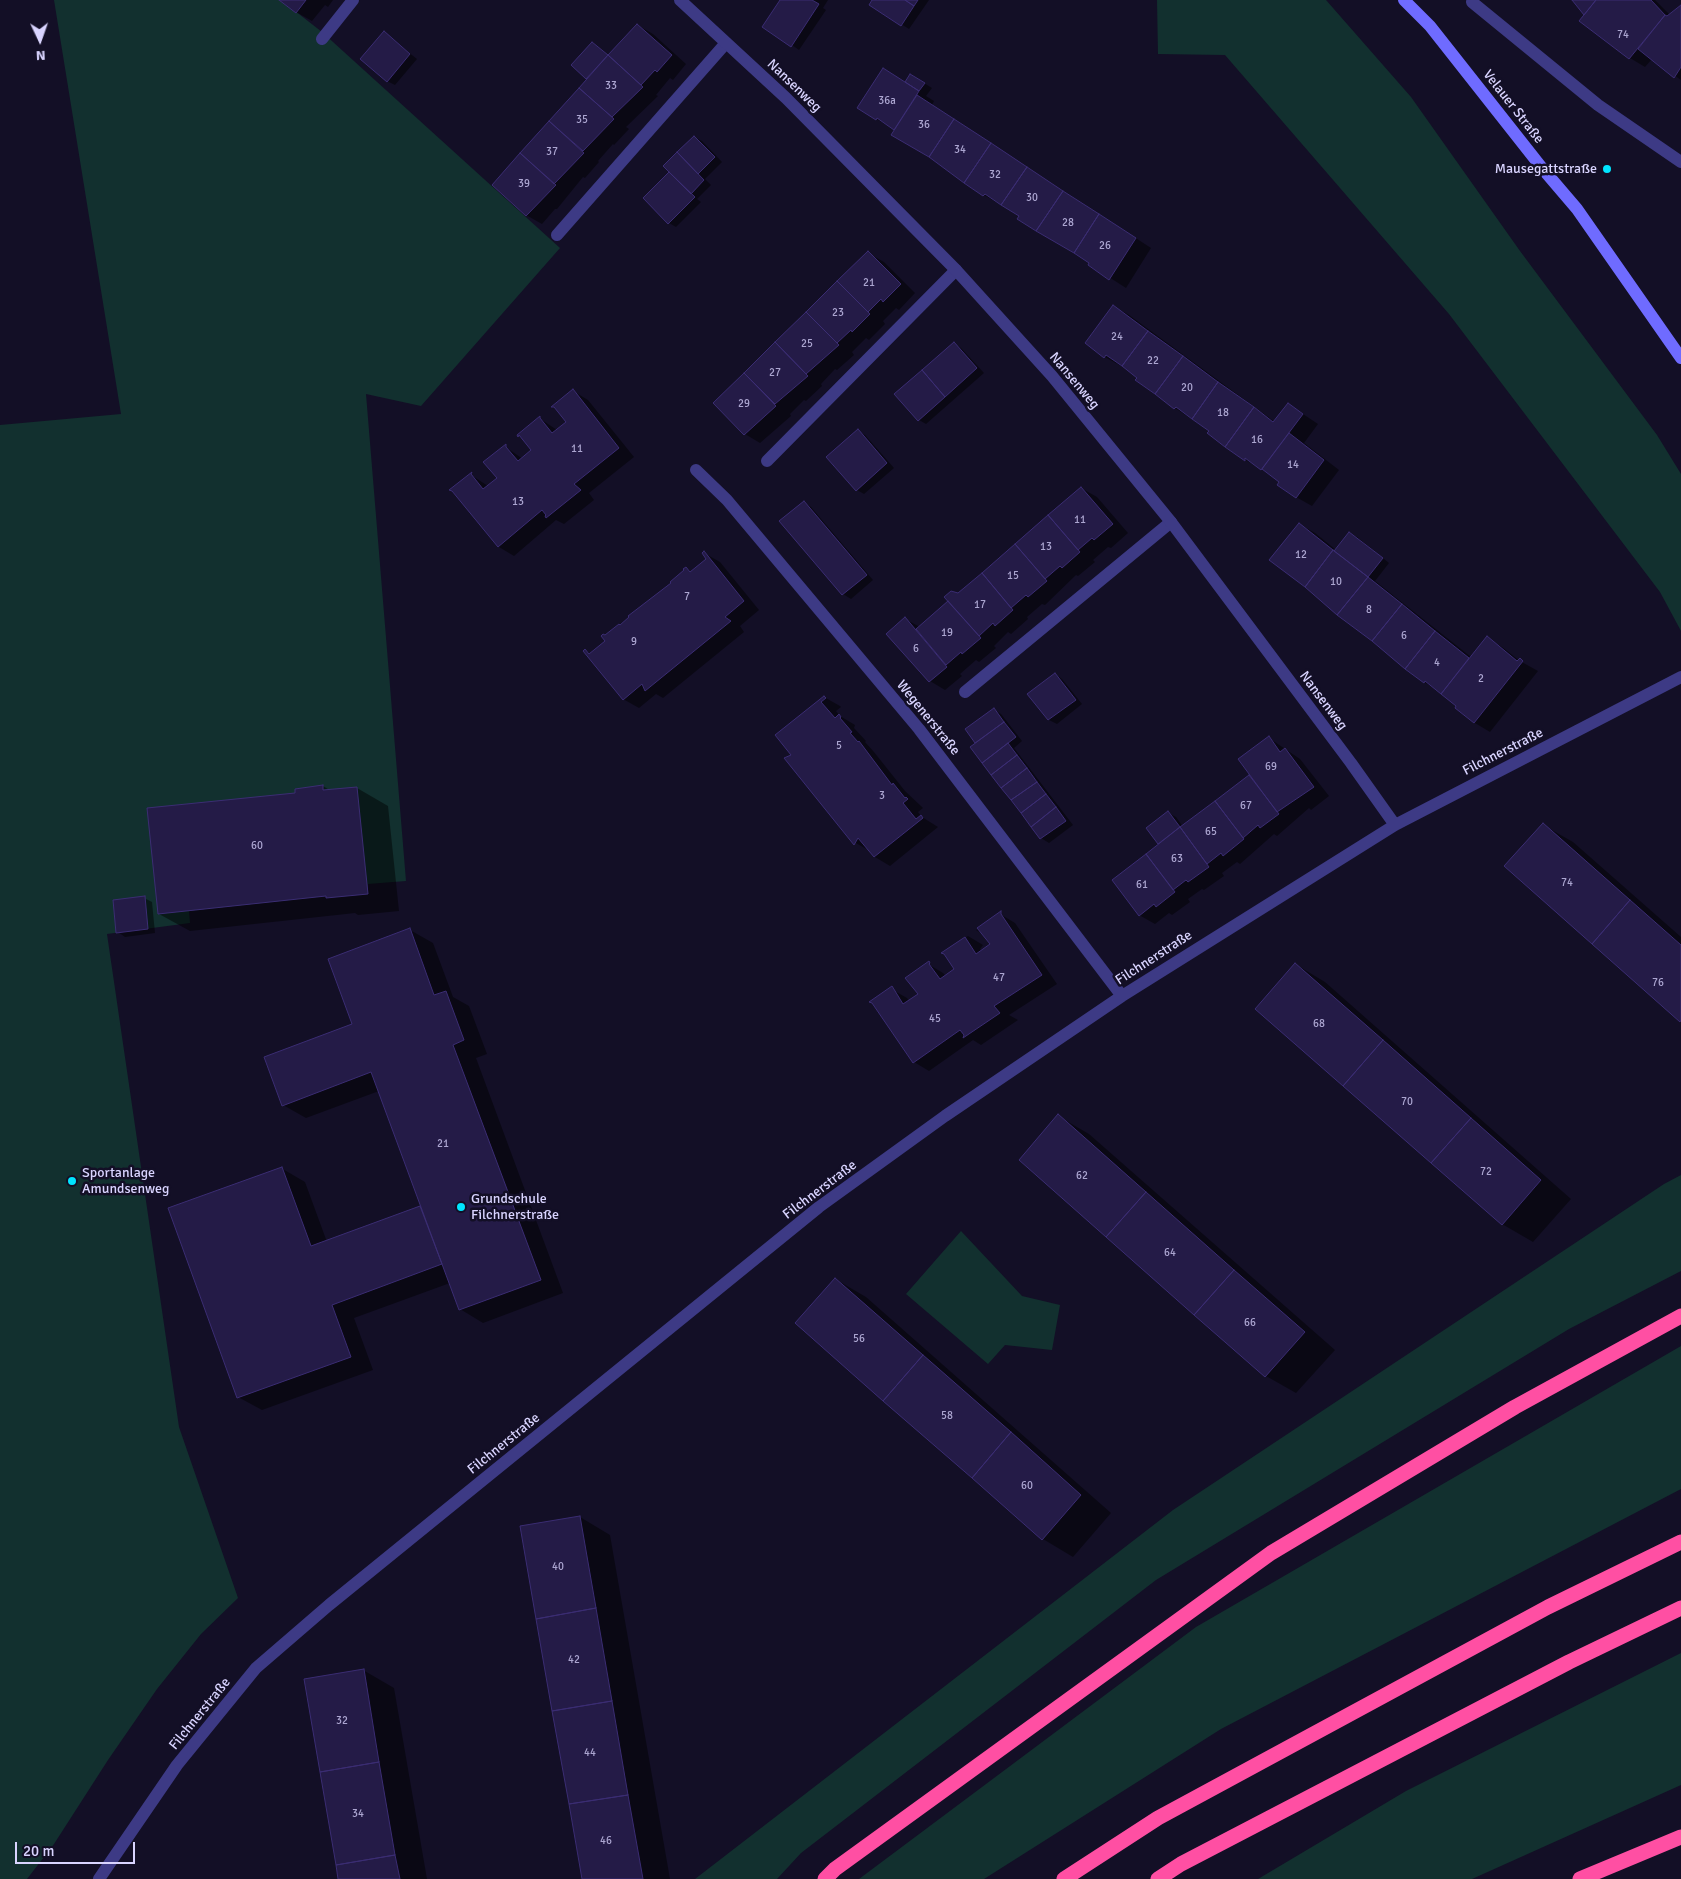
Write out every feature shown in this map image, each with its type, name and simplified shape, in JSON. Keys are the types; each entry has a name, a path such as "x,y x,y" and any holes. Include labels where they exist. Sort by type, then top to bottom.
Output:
{"highway":[{"path":"825,1879 836,1869 1271,1553 1515,1407 1681,1316"},
{"path":"1064,1879 1158,1818 1548,1607 1681,1542"},
{"path":"1158,1879 1181,1864 1569,1662 1681,1608"},
{"path":"1580,1879 1681,1837"}],"main road":[{"name":"Velauer Straße","path":"1404,0 1430,26 1542,168 1577,209 1681,358"}],"street":[{"path":"322,38 353,0"},
{"name":"Nansenweg","path":"680,0 786,98 956,270 1052,376 1171,522 1395,825"},
{"path":"1472,2 1598,105 1681,162"},
{"path":"557,235 726,43"},
{"path":"767,461 956,270"},
{"name":"Wegenerstraße","path":"696,470 728,500 919,728 1122,996"},
{"path":"965,692 1171,522"},
{"name":"Filchnerstraße","path":"99,1879 177,1765 256,1668 337,1599 820,1207 945,1116 1122,996 1395,825 1681,677"}],"green space":[{"name":"Sportanlage Amundsenweg","path":"54,0 281,0 322,32 560,248 421,406 366,394 406,881 368,884 368,894 326,898 326,896 189,911 190,923 107,934 179,1427 238,1598 201,1634 157,1689 108,1760 54,1844 27,1879 0,1879 0,425 121,414"},
{"path":"1157,0 1326,0 1411,97 1520,251 1657,435 1681,474 1681,631 1660,592 1449,314 1225,55 1158,54"},
{"path":"1681,1175 1681,1271 1569,1329 1156,1580 801,1853 777,1879 695,1879 1173,1510 1664,1184"},
{"path":"961,1231 1022,1296 1060,1305 1052,1350 1005,1345 988,1364 906,1294"},
{"path":"1681,1346 1681,1489 1221,1729 984,1879 859,1879 1196,1627"},
{"path":"1681,1653 1681,1785 1472,1879 1258,1879 1406,1791"}],"building":[{"path":"279,0 306,0 296,13"},
{"path":"780,0 812,0 819,4 791,47 762,27"},
{"path":"872,0 905,0 914,6 901,26 869,5"},
{"path":"905,0 918,0 914,6"},
{"path":"1572,0 1596,0 1584,15"},
{"path":"1596,0 1651,0 1665,15 1629,59 1579,21"},
{"path":"1681,5 1681,67 1674,78 1638,49 1665,15 1667,16"},
{"path":"637,24 672,55 657,72 655,70 641,85 608,55"},
{"path":"384,31 410,54 387,82 360,59"},
{"path":"592,42 608,55 586,79 571,65"},
{"path":"608,55 643,87 612,117 579,88"},
{"path":"883,68 919,91 894,130 877,118 876,120 857,108"},
{"path":"910,74 925,83 919,91 905,82"},
{"path":"579,88 614,119 583,151 549,121"},
{"path":"917,95 954,119 929,157 891,135"},
{"path":"954,119 991,143 964,183 929,157"},
{"path":"549,121 584,153 554,184 520,153"},
{"path":"694,136 715,157 698,174 677,152"},
{"path":"991,143 1027,167 1001,205 964,183"},
{"path":"677,152 704,180 691,194 663,166"},
{"path":"520,153 556,185 526,216 492,185"},
{"path":"1027,167 1063,191 1036,231 1017,219 1019,216 1001,205"},
{"path":"669,172 695,197 668,224 643,198"},
{"path":"1063,191 1099,214 1074,253 1036,231"},
{"path":"1099,214 1136,238 1109,280 1074,253"},
{"path":"868,251 901,284 883,302 881,299 868,312 837,281"},
{"path":"837,281 870,314 852,332 851,330 837,343 806,312"},
{"path":"1113,305 1148,331 1122,366 1106,355 1104,358 1085,343"},
{"path":"806,312 839,345 806,374 775,342"},
{"path":"1148,331 1183,356 1155,394 1135,380 1137,378 1122,366"},
{"path":"775,342 808,376 775,404 744,373"},
{"path":"954,342 977,368 945,397 922,370"},
{"path":"1183,356 1218,382 1192,419 1176,407 1174,409 1155,394"},
{"path":"922,370 945,397 918,421 894,394"},
{"path":"744,373 776,406 744,435 713,403"},
{"path":"1218,382 1254,407 1225,447 1207,433 1209,431 1192,419"},
{"path":"573,389 619,448 574,484 581,490 546,518 542,510 498,547 452,491 449,490 472,472 471,474 483,489 497,478 483,462 506,444 506,447 518,461 531,450 517,435 540,416 552,433 566,422 554,407 551,407"},
{"path":"1288,403 1303,414 1261,470 1225,447 1254,407 1273,422"},
{"path":"858,429 887,463 856,491 826,457"},
{"path":"1289,433 1324,460 1296,498 1277,485 1279,482 1262,469"},
{"path":"1081,487 1113,524 1094,540 1092,538 1078,550 1048,515"},
{"path":"804,501 867,575 842,595 779,521"},
{"path":"1048,515 1080,552 1062,568 1060,566 1045,579 1015,544"},
{"path":"1299,523 1333,550 1305,587 1269,560"},
{"path":"1349,532 1383,558 1368,577 1334,551"},
{"path":"1015,544 1047,581 1011,608 982,573"},
{"path":"1333,550 1368,577 1337,615 1305,587"},
{"path":"704,551 744,601 725,617 731,621 645,691 642,684 623,700 583,651 585,649 589,654 605,641 601,636 603,634 605,635 620,625 628,616 671,583 683,569 686,567 690,572 706,559 702,553"},
{"path":"982,573 1013,610 995,626 993,623 979,636 944,597 951,591 958,593"},
{"path":"1368,577 1402,604 1372,641 1337,615"},
{"path":"948,601 981,638 946,665 916,629"},
{"path":"1402,604 1435,631 1405,669 1372,641"},
{"path":"905,617 947,667 929,682 886,634"},
{"path":"1435,631 1469,658 1441,694 1425,681 1424,683 1405,669"},
{"path":"1487,636 1517,661 1520,658 1523,661 1474,723 1441,694"},
{"path":"1055,673 1076,700 1048,720 1027,694"},
{"path":"824,696 826,698 821,702 835,718 839,714 840,718 852,732 850,733 859,741 892,785 893,783 905,798 908,799 903,803 916,819 921,815 923,818 874,857 858,838 854,845 784,758 791,755 775,735"},
{"path":"994,708 1004,722 975,743 965,729"},
{"path":"1004,722 1016,737 982,763 970,747"},
{"path":"1269,736 1280,752 1285,748 1314,787 1277,812 1238,759"},
{"path":"1008,743 1017,755 991,775 982,763"},
{"path":"1017,755 1027,768 1001,788 991,775"},
{"path":"1027,768 1037,782 1011,800 1001,788"},
{"path":"1249,775 1279,814 1260,828 1258,825 1243,838 1215,801"},
{"path":"1037,782 1046,794 1021,813 1011,800"},
{"path":"323,785 323,790 357,787 368,894 326,898 326,896 158,914 147,808 295,793 295,789"},
{"path":"1046,794 1056,807 1031,827 1021,813"},
{"path":"1215,801 1244,839 1223,856 1221,853 1207,864 1180,827"},
{"path":"1056,807 1066,821 1040,839 1031,827"},
{"path":"1168,811 1180,827 1158,844 1146,828"},
{"path":"1543,823 1630,900 1592,944 1504,866"},
{"path":"1180,827 1209,867 1173,890 1146,854"},
{"path":"1146,854 1175,892 1156,907 1154,904 1139,916 1112,880"},
{"path":"145,896 148,929 116,933 113,900"},
{"path":"1630,900 1681,945 1680,1022 1592,944"},
{"path":"1001,911 1001,914 1042,975 994,1006 1000,1013 963,1038 964,1035 960,1030 913,1063 872,1003 869,1002 892,986 903,1004 918,994 905,978 929,961 929,964 940,979 954,969 944,954 941,953 965,937 976,954 990,944 977,928"},
{"path":"410,928 434,995 446,991 464,1040 453,1045 541,1280 459,1310 371,1072 282,1106 264,1057 352,1024 328,959"},
{"path":"1295,963 1383,1040 1343,1086 1255,1009"},
{"path":"1383,1040 1471,1118 1431,1163 1343,1086"},
{"path":"1058,1114 1146,1192 1106,1237 1019,1160"},
{"path":"1471,1118 1541,1180 1502,1225 1431,1163"},
{"path":"282,1167 311,1246 420,1206 442,1264 332,1305 351,1357 237,1398 168,1208"},
{"path":"1146,1192 1234,1270 1194,1315 1106,1237"},
{"path":"1234,1270 1305,1332 1265,1377 1194,1315"},
{"path":"835,1278 923,1355 883,1401 795,1323"},
{"path":"923,1355 1011,1432 972,1478 883,1401"},
{"path":"1011,1432 1081,1495 1042,1540 972,1478"},
{"path":"580,1516 596,1608 536,1619 520,1526"},
{"path":"596,1608 612,1701 552,1711 536,1619"},
{"path":"364,1669 379,1762 320,1772 304,1679"},
{"path":"612,1701 628,1795 569,1804 552,1711"},
{"path":"379,1762 395,1855 336,1865 320,1772"},
{"path":"628,1795 643,1879 582,1879 569,1804"},
{"path":"395,1855 400,1879 338,1879 336,1865"}],"place":[{"name":"Mausegattstraße","path":"1607,169"},
{"name":"Sportanlage Amundsenweg","path":"72,1181"},
{"name":"Grundschule Filchnerstraße","path":"461,1207"}]}
